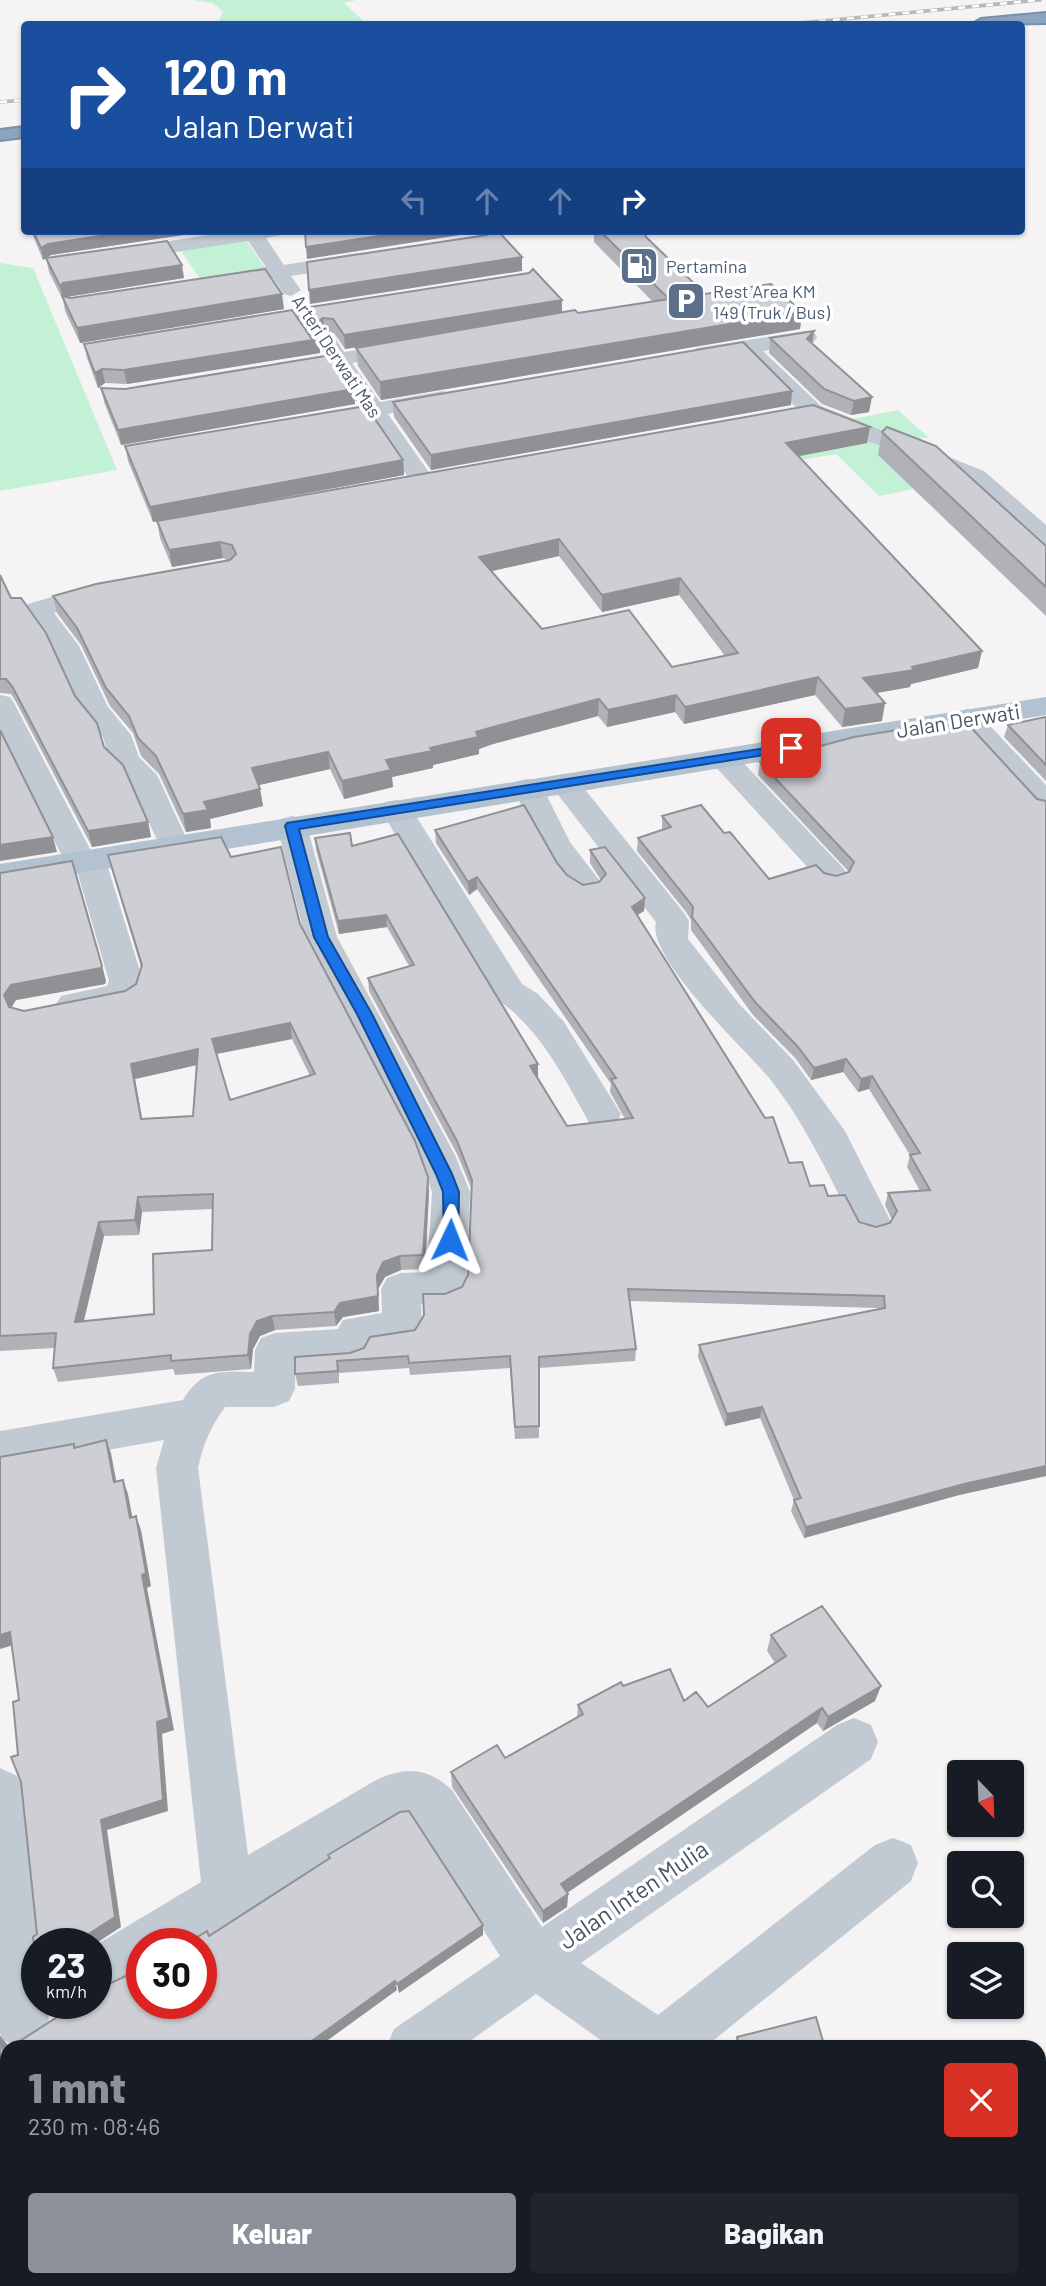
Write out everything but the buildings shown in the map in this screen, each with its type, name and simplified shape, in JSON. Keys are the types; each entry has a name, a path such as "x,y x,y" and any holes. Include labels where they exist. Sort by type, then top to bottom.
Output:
{"highway":[{"path":"1014,21 1046,18"},
{"path":"1025,30 1046,28"},
{"path":"0,126 21,124"},
{"path":"0,135 21,132"},
{"path":"0,145 21,143"}],"main road":[{"name":"Jalan Derwati","path":"0,875 1046,706"}],"street":[{"path":"105,256 240,235"},
{"name":"Arteri Derwati Mas","path":"260,235 278,271 423,481"},
{"path":"196,284 383,256"},
{"path":"225,327 375,304"},
{"path":"680,358 806,337"},
{"path":"260,372 432,344"},
{"path":"747,347 813,411 877,436 895,447 904,447 976,476 1046,538"},
{"path":"292,424 467,394"},
{"path":"786,415 813,411"},
{"path":"395,486 450,477"},
{"path":"131,585 95,591 37,610 65,646 95,710 117,734 124,761 142,775 174,846"},
{"path":"0,703 86,861 126,981 125,990 116,996 40,1010"},
{"path":"967,718 1046,803"},
{"path":"724,759 833,876"},
{"path":"564,783 673,921 670,932 672,941 728,1014 782,1070 832,1141 872,1222"},
{"path":"528,788 556,846 587,885"},
{"path":"396,809 426,862 510,992 526,1001 561,1043 603,1114"},
{"path":"228,1894 177,1468 180,1454 196,1416 215,1390 274,1389 275,1350 351,1345 357,1332 402,1327 401,1289 446,1287 452,1219 451,1192 436,1155 365,1014 321,937 292,826"},
{"path":"1,1447 196,1416"},
{"name":"Jalan Inten Mulia","path":"424,2040 854,1742"},
{"path":"0,1793 24,2020"},
{"path":"173,1928 395,1796 420,1794 435,1807 534,1962 647,2040"},
{"path":"669,2040 893,1863"}],"green space":[{"path":"193,0 356,0 344,3 364,21 219,21 223,11 212,3"},
{"path":"245,239 266,269 200,279 180,249"},
{"path":"0,263 33,268 117,470 0,491"},
{"path":"898,410 928,437 909,441 964,479 879,496 836,454 788,462 832,423"}],"railway":[{"path":"822,21 1040,0"},
{"path":"0,102 21,100"}],"place":[{"name":"Pertamina","path":"639,266"},
{"name":"Rest Area KM 149 (Truk / Bus)","path":"686,301"}],"route":[{"path":"450,1240 451,1192 436,1155 365,1014 321,937 292,826 791,748"}]}
